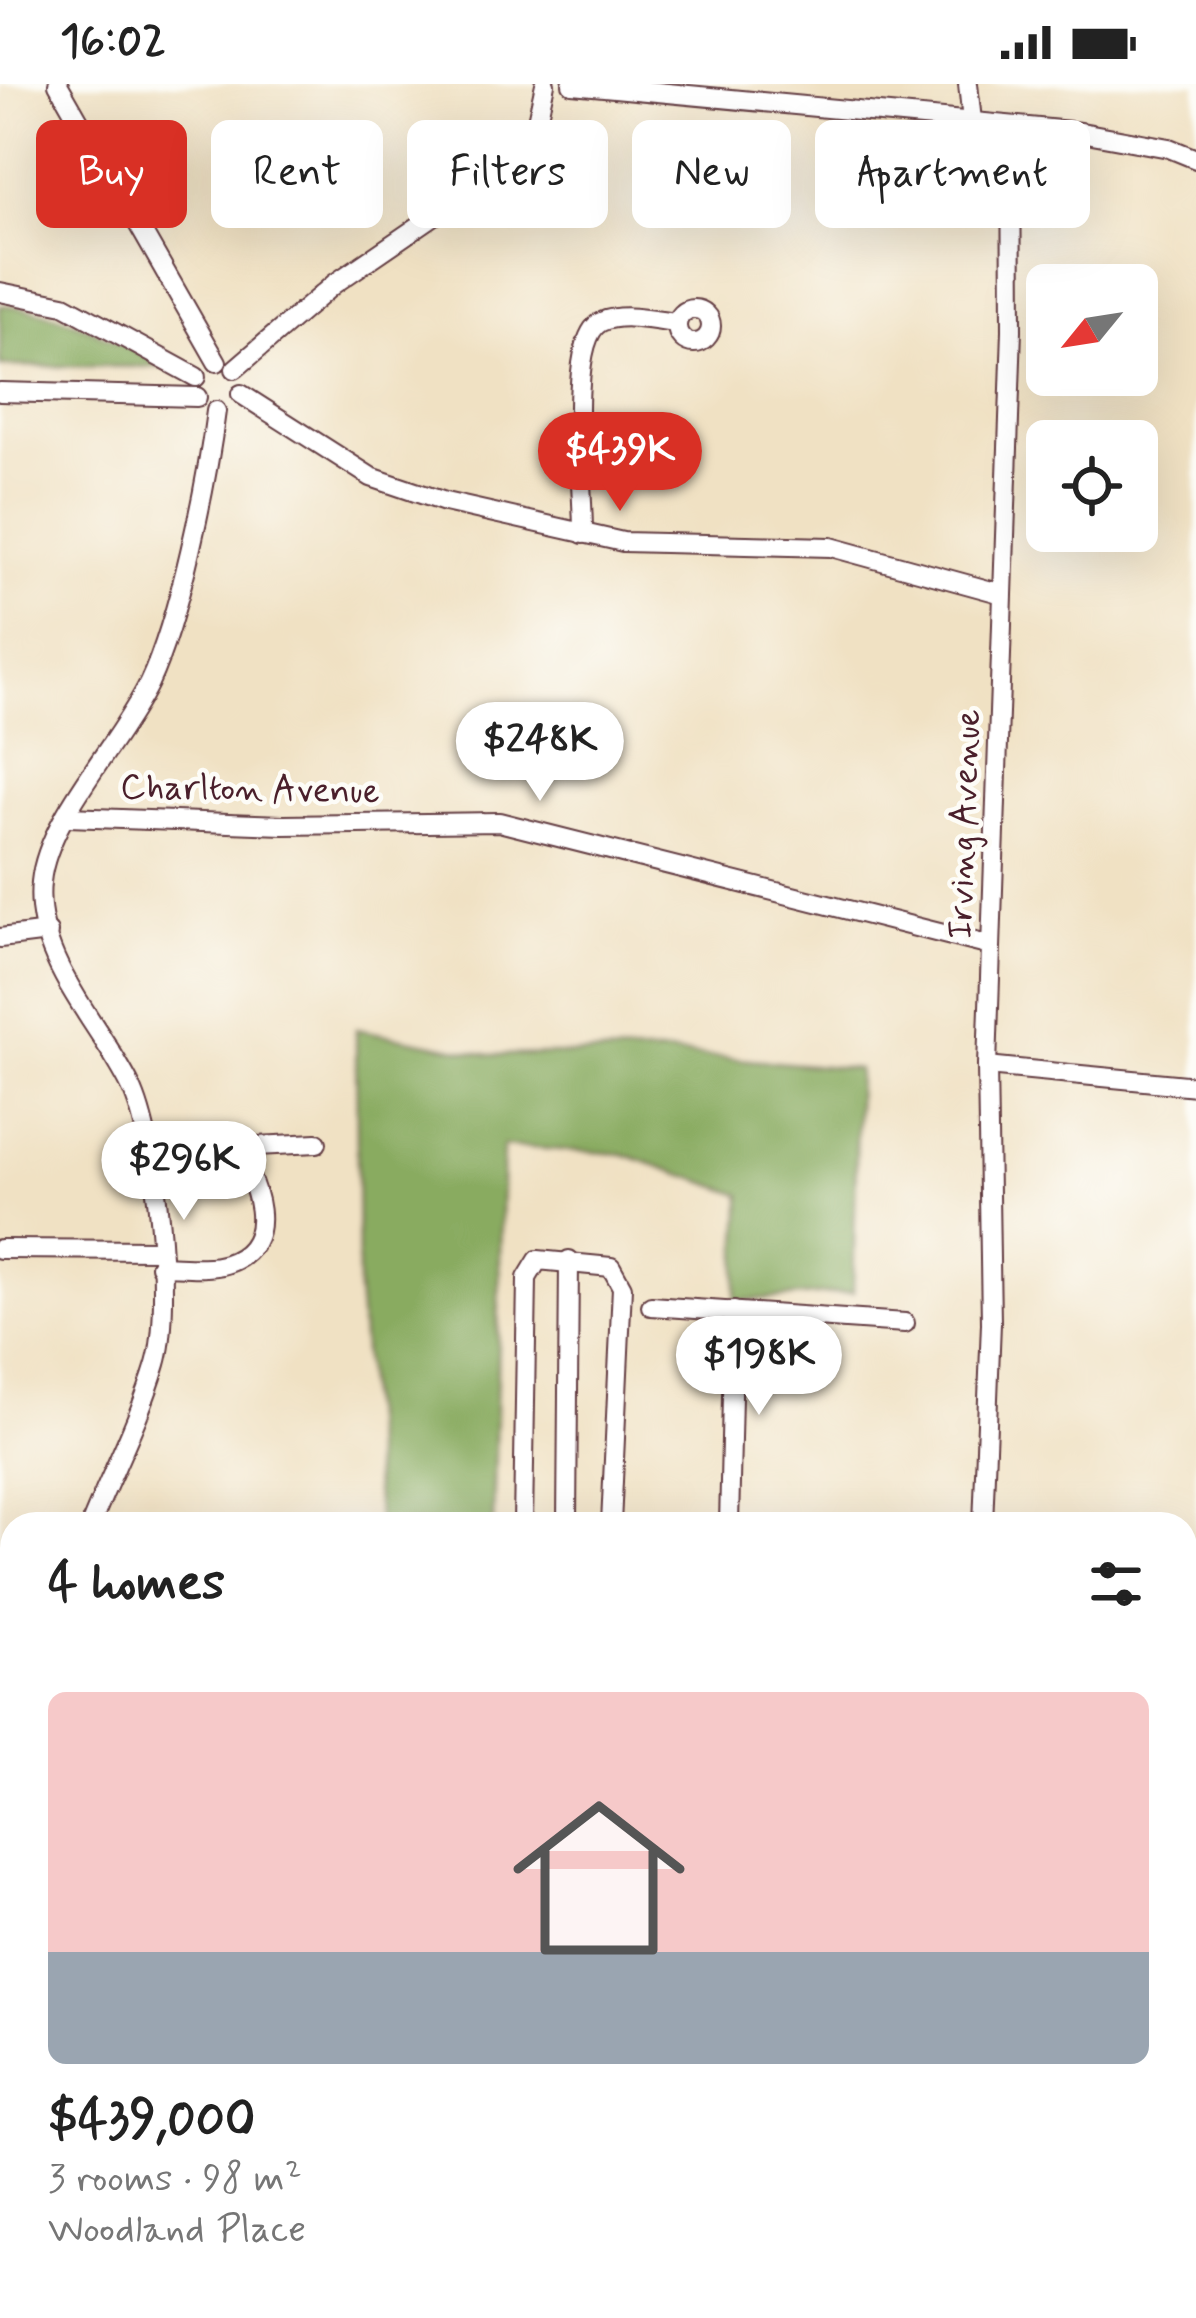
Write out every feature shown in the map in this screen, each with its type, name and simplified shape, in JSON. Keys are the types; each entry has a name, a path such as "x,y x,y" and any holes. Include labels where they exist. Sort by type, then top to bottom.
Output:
{"street":[{"path":"58,84 242,394 371,478 445,502 584,534 665,545 751,541 830,547 999,593"},
{"path":"0,392 196,387 334,284 508,165 532,142 545,84"},
{"path":"572,84 961,120"},
{"path":"968,84 972,120"},
{"path":"1090,134 1196,159"},
{"name":"Irving Avenue","path":"983,1512 991,1323 986,1066 999,593 1012,330 1012,228"},
{"path":"0,292 64,305 196,387 216,410"},
{"path":"584,534 579,404 585,339 610,320 677,323"},
{"path":"216,410 232,407 242,394"},
{"path":"96,1512 157,1364 160,1258 151,1151 132,1088 70,988 48,932 40,884 50,845 153,674 216,410"},
{"name":"Charlton Avenue","path":"68,817 284,824 499,821 991,946"},
{"path":"0,938 48,932"},
{"path":"986,1066 1196,1086"},
{"path":"151,1151 317,1143"},
{"path":"0,1249 224,1265 249,1250 259,1226 260,1190 231,1145"},
{"path":"567,1512 569,1259"},
{"path":"523,1512 527,1278 538,1261 569,1259 611,1268 622,1287 612,1512"},
{"path":"652,1306 905,1323"},
{"path":"729,1512 734,1311"}],"green space":[{"path":"0,305 65,319 165,367 0,366"},
{"path":"356,1029 490,1055 665,1053 858,1069 853,1292 735,1301 742,1195 623,1154 503,1146 493,1512 377,1512 358,1291"}]}
